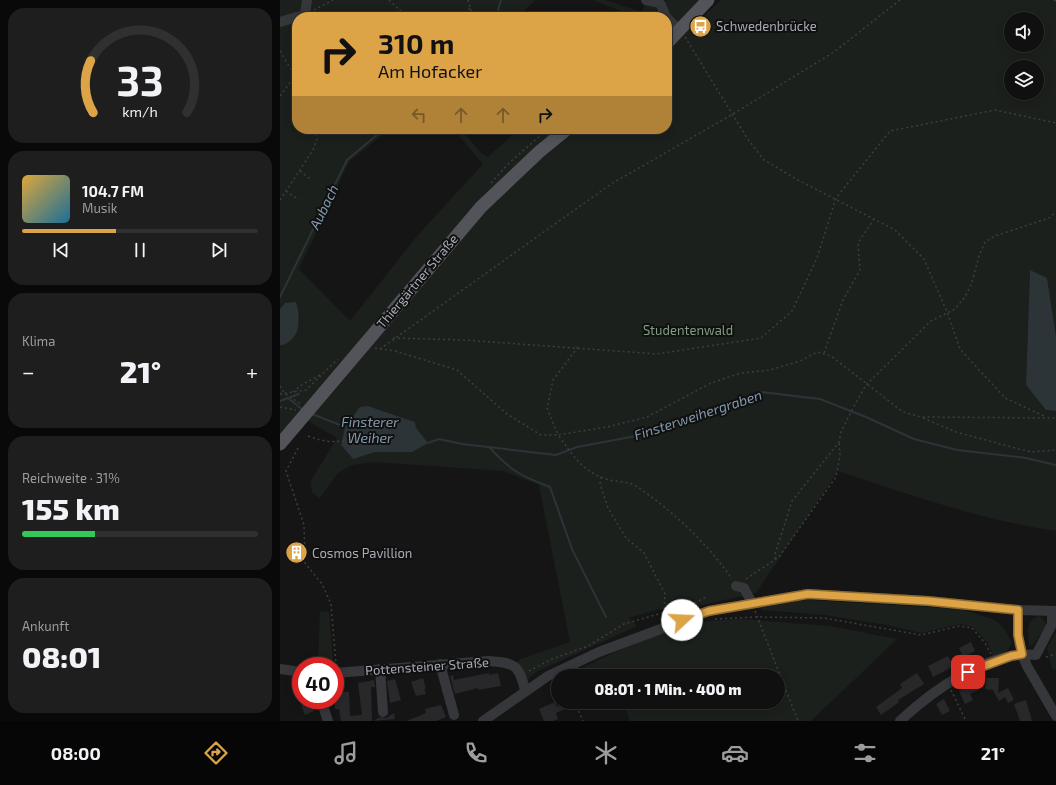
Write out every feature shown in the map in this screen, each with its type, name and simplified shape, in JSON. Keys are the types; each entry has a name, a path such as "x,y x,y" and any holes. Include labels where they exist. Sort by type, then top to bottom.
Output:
{"main road":[{"path":"672,38 708,0"},
{"name":"Thiergärtner Straße","path":"280,444 481,206 539,152 561,134"}],"street":[{"path":"302,12 307,0"},
{"path":"646,0 660,3 664,12"},
{"path":"280,22 292,18"},
{"path":"672,23 680,31"},
{"path":"736,586 744,588 752,603"},
{"path":"484,721 525,690 548,676 573,664 656,630 709,611 808,594 928,601 1018,610 1054,611 1046,655 1022,654 994,661 968,672 915,707 900,721"},
{"path":"1018,610 1018,635 1022,654 1027,666 1056,716"},
{"name":"Pottensteiner Straße","path":"344,671 489,661 505,662 514,666 521,674"},
{"path":"440,664 454,715"},
{"path":"280,669 292,671"},
{"path":"380,669 383,712"},
{"path":"521,674 525,690"},
{"path":"324,709 328,721"}],"path":[{"path":"308,12 333,0"},
{"path":"389,0 402,12"},
{"path":"468,0 471,12"},
{"path":"900,0 834,52 734,114 611,184 393,338 380,349 395,351 457,370 507,414 540,435 558,436 607,427 647,417 711,383 741,373 770,370 800,361 817,352 824,353 903,412 956,432 1019,449 1032,452 1056,450"},
{"path":"466,12 470,8"},
{"path":"680,31 734,114 747,138 764,160 798,180 836,198 895,230 924,259 947,312 960,349 1005,398 1046,417"},
{"path":"280,51 292,71"},
{"path":"280,96 292,80"},
{"path":"393,338 464,340 578,347 656,354 761,338 792,311 817,258 836,198 890,131 995,110 1056,123"},
{"path":"280,200 313,150 317,139 316,134"},
{"path":"299,171 310,179"},
{"path":"286,191 299,200"},
{"path":"775,560 775,554 792,501 838,442 841,432 866,385 931,321 955,309 971,285 979,256 985,242 995,236 1050,218 1056,212"},
{"path":"824,353 843,300 860,270 858,244 874,219"},
{"path":"578,347 553,380 547,408 558,436 573,456 588,472 601,477 634,485 677,516 717,560 736,586 775,560 836,476 840,456 838,442"},
{"path":"280,394 306,390 339,358"},
{"path":"293,392 302,384 324,373"},
{"path":"280,386 284,393 307,413"},
{"path":"280,407 295,409 307,413"},
{"path":"922,418 1056,418"},
{"path":"308,436 321,441 339,443 353,438"},
{"path":"298,448 286,471 304,526 305,558 308,568 322,584 331,604 335,657"},
{"path":"601,477 600,484 608,508 626,538 644,553 665,594 664,612"},
{"path":"305,549 288,549 288,558 305,558"},
{"path":"521,674 552,659 588,646 624,624 690,605 707,597"},
{"path":"756,617 787,690 798,721"},
{"path":"709,620 756,617 824,618 921,635 959,626 972,628 985,643 994,661"},
{"path":"948,684 966,721"},
{"path":"577,709 583,721"}],"green space":[{"path":"280,0 536,0 523,12 292,12 292,134 384,134 349,162 299,269 350,321 417,236 483,164 457,134 465,134 481,153 488,157 513,134 555,134 506,177 280,439 280,348 296,332 300,317 285,303 280,309"},
{"path":"593,0 605,0 642,12 623,12"},
{"path":"667,0 699,0 672,31 672,12 664,12 665,11 664,3"},
{"name":"Studentenwald","path":"721,0 1056,0 1056,336 1047,278 1030,271 1026,385 1046,410 1056,411 1056,531 973,514 838,471 756,593 679,610 659,609 629,618 637,626 536,672 527,680 515,663 521,659 570,642 539,485 503,471 374,462 352,465 338,473 320,498 313,494 310,482 337,438 306,420 458,238 513,183 570,134 672,134 672,46","holes":["368,406 415,422 416,428 412,452 373,452 353,459 341,445 345,427"]},
{"path":"645,4 655,7 658,12 642,12"},
{"path":"809,600 961,609 995,620 1003,627 1012,643 1007,651 993,655 987,642 973,627 960,624 921,633 887,625 825,615 761,610 761,602"},
{"path":"320,611 329,612 333,657 318,657"},
{"path":"1040,616 1046,623 1045,628 1032,646 1029,645 1028,627 1032,620"},
{"path":"740,619 830,626 897,639 811,721 630,721 626,709 785,709 785,669 582,669 647,638 681,627 713,621"},
{"path":"1056,632 1056,670 1052,669 1047,648"}],"water":[{"path":"1030,270 1047,278 1056,336 1056,411 1046,410 1026,385"},
{"path":"296,302 299,322 296,334 287,343 280,346 280,309 285,303"},
{"name":"Finsterer Weiher","path":"368,406 415,422 416,428 428,443 412,452 375,452 353,459 341,445 345,427 360,407"}],"building":[{"path":"971,642 975,651 963,657 959,648"},
{"path":"948,656 954,666 933,677 928,666"},
{"path":"489,673 489,675 498,673 501,686 478,690 478,688 455,694 450,676 453,675 454,680"},
{"path":"917,673 924,684 898,700 899,702 881,715 876,707 902,688 900,684"},
{"path":"423,678 426,694 416,696 411,682"},
{"path":"986,678 999,678 998,693 1008,688 1014,700 1008,703 1005,697 999,701 993,690 985,689"},
{"path":"395,679 401,700 390,703 387,681"},
{"path":"374,680 375,687 371,687 372,721 341,721 339,709 344,709 344,692 349,692 350,716 362,715 358,683"},
{"path":"976,683 979,690 970,694 973,700 965,704 959,691"},
{"path":"944,699 950,711 942,715 936,704"},
{"path":"1026,700 1032,721 1020,721 1014,704"},
{"path":"551,704 551,709 566,709 556,713 558,719 553,721 544,721 539,709"},
{"path":"441,705 446,717 436,721 407,721 426,713 425,709"},
{"path":"303,709 313,709 314,711 305,715"},
{"path":"394,713 395,719 373,721 380,717 386,718"}],"waterway":[{"name":"Aubach","path":"497,12 501,0"},
{"name":"Aubach","path":"280,297 347,160 378,134"},
{"name":"Finsterweihergraben","path":"428,443 439,439 462,444 556,455 577,447 636,436 694,414 713,410 761,392 820,399 866,417 914,439 957,450 1026,458 1056,465"},
{"path":"291,397 299,394"},
{"name":"Finsterweihergraben","path":"280,401 288,398 303,410"},
{"name":"Finsterweihergraben","path":"312,414 345,427"},
{"path":"490,448 517,472 531,480 550,487 572,549 606,617"}],"place":[{"name":"Schwedenbrücke","path":"701,26"},
{"name":"Cosmos Pavillion","path":"296,553"}],"route":[{"path":"682,620 709,611 808,594 928,601 1018,610 1018,635 1022,654 994,661 968,672"}]}
